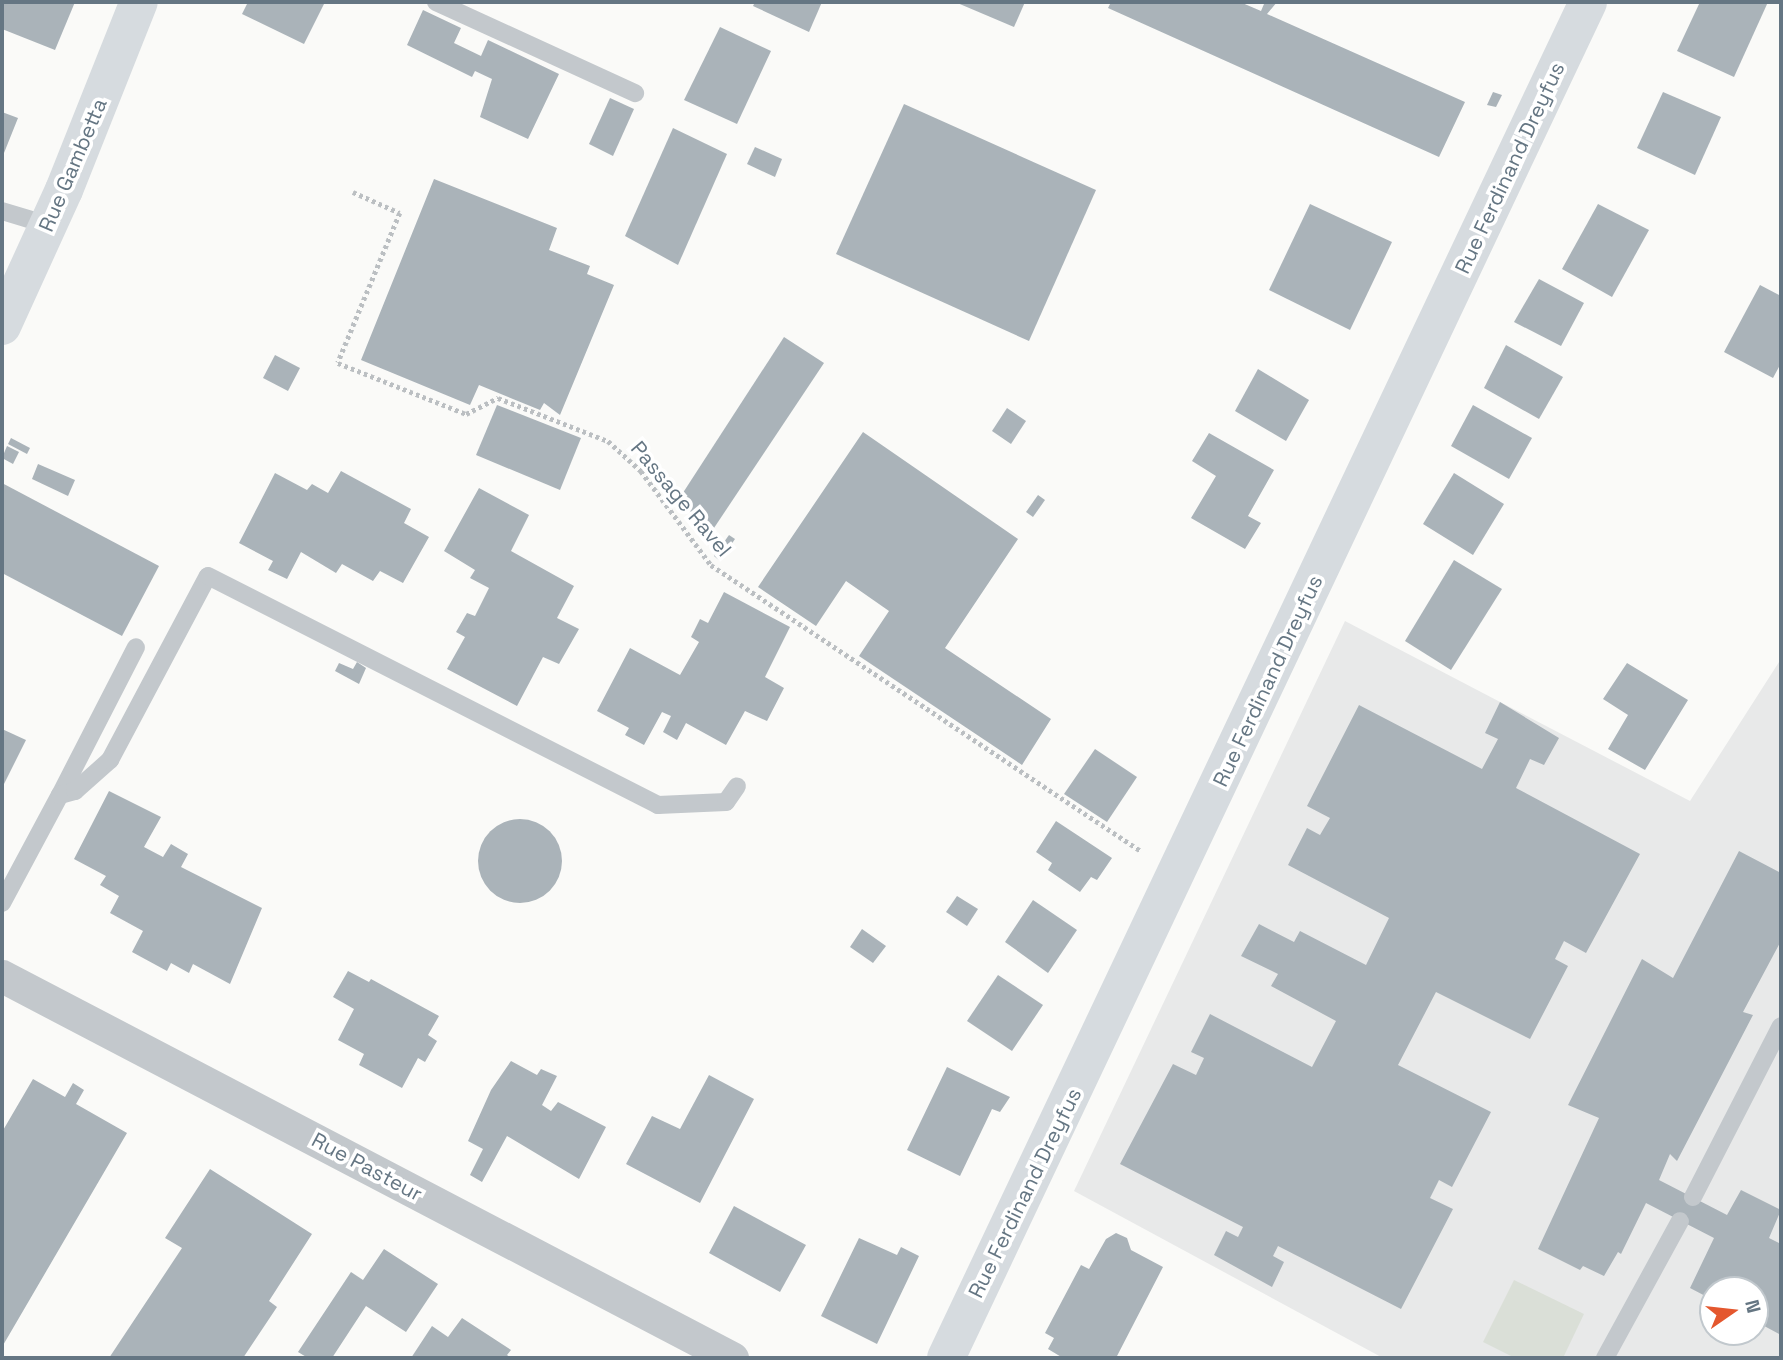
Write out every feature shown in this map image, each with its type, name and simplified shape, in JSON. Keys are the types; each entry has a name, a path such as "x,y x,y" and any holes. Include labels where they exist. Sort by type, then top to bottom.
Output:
{"street":[{"name":"Rue Gambetta","path":"2,326 48,225 139,2"},
{"name":"Rue Ferdinand Dreyfus","path":"946,1358 1588,2"},
{"name":"Rue Pasteur","path":"2,976 732,1358"}],"lane":[{"path":"436,2 635,93"},
{"path":"2,211 48,225"},
{"path":"60,795 75,791 110,760 208,576 658,805 726,802 737,786"},
{"path":"2,903 136,647"},
{"path":"1693,1197 1781,1026"},
{"path":"1605,1358 1680,1221"}],"path":[{"name":"Passage Ravel","path":"353,192 400,213 338,363 466,414 498,398 608,441 641,471 711,565 1151,857"}],"shaded area":[{"path":"1345,621 1690,801 1781,659 1781,1358 1383,1358 1074,1191"},
{"path":"1514,1280 1584,1314 1563,1358 1515,1358 1483,1342"}],"building":[{"path":"4,2 75,2 55,50 2,29"},
{"path":"248,2 325,2 304,44 242,14"},
{"path":"755,2 822,2 809,32 753,6"},
{"path":"955,2 1025,2 1014,27"},
{"path":"1111,2 1240,2 1261,11 1264,4 1259,2 1277,2 1267,14 1465,102 1439,157 1108,8"},
{"path":"1700,2 1768,2 1734,77 1677,51"},
{"path":"423,10 461,28 454,43 481,56 488,40 559,74 528,139 480,117 492,79 475,71 472,77 407,45"},
{"path":"720,27 771,51 737,124 684,100"},
{"path":"1493,92 1502,95 1496,107 1487,105"},
{"path":"1663,92 1721,117 1695,175 1637,148"},
{"path":"610,98 634,109 613,156 589,144"},
{"path":"904,104 1096,190 1029,341 836,254"},
{"path":"2,112 18,118 2,158"},
{"path":"673,128 727,154 678,265 625,236"},
{"path":"755,147 782,159 775,177 747,164"},
{"path":"434,179 557,228 549,250 590,266 587,274 614,285 560,415 544,403 540,410 479,385 470,405 361,360"},
{"path":"1310,204 1392,242 1350,330 1269,290"},
{"path":"1598,204 1649,230 1612,297 1562,269"},
{"path":"1539,279 1584,303 1561,346 1514,322"},
{"path":"1760,285 1781,296 1781,363 1773,378 1724,352"},
{"path":"784,337 824,363 714,528 677,502"},
{"path":"1506,345 1563,377 1539,419 1484,388"},
{"path":"275,355 300,368 288,391 263,378"},
{"path":"1258,369 1309,400 1286,441 1235,411"},
{"path":"497,405 581,438 560,490 476,455"},
{"path":"1473,405 1532,438 1509,479 1451,446"},
{"path":"1007,408 1026,421 1011,444 992,431"},
{"path":"863,432 1018,539 945,648 1051,719 1022,765 859,656 889,611 846,581 816,626 758,587"},
{"path":"1209,433 1274,470 1248,516 1261,523 1245,549 1191,518 1216,476 1192,461"},
{"path":"11,438 30,448 27,454 8,444"},
{"path":"7,446 19,452 13,464 2,458"},
{"path":"38,464 75,480 68,496 32,479"},
{"path":"341,471 411,509 404,523 429,537 403,583 380,571 373,581 342,564 336,573 301,552 287,579 268,570 273,561 239,543 275,473 307,490 312,484 328,493"},
{"path":"1454,473 1504,504 1473,555 1423,524"},
{"path":"2,483 159,566 122,636 2,573"},
{"path":"479,488 529,515 511,551 574,586 557,618 579,629 559,664 543,657 517,706 447,669 465,637 456,632 467,613 475,616 489,588 470,578 475,570 444,551"},
{"path":"1038,495 1045,500 1033,517 1026,512"},
{"path":"729,535 735,539 720,561 714,556"},
{"path":"1454,560 1502,589 1451,670 1405,641"},
{"path":"724,592 790,627 765,677 784,688 767,721 745,711 726,745 686,723 677,740 663,732 671,716 662,712 644,745 625,735 629,728 597,711 630,648 680,675 699,642 691,637 700,619 708,623"},
{"path":"357,662 366,668 359,684 335,671 339,663 353,669"},
{"path":"1627,663 1688,700 1645,770 1608,749 1628,715 1603,699"},
{"path":"1500,702 1559,738 1544,765 1530,759 1516,788 1640,854 1586,953 1564,941 1555,959 1568,966 1530,1039 1436,992 1398,1065 1491,1112 1452,1187 1439,1180 1430,1198 1453,1209 1401,1309 1278,1246 1273,1256 1284,1262 1272,1287 1214,1255 1226,1231 1238,1237 1243,1227 1120,1164 1173,1064 1196,1075 1204,1058 1191,1052 1210,1014 1312,1067 1336,1021 1271,986 1278,974 1241,956 1259,924 1294,942 1300,931 1366,965 1389,918 1288,865 1307,828 1320,835 1330,818 1307,806 1359,705 1482,769 1498,739 1485,733"},
{"path":"2,729 26,740 2,788"},
{"path":"1095,749 1137,777 1107,822 1064,794"},
{"path":"109,791 161,817 144,847 163,857 171,844 188,854 181,867 262,908 230,984 193,964 189,973 171,963 167,971 132,952 143,931 110,913 119,896 100,885 106,876 74,859"},
{"path":"520,819 536,822 550,831 559,845 562,861 559,877 550,891 536,900 520,903 504,900 490,891 481,877 478,861 481,845 490,831 504,822"},
{"path":"1056,821 1112,858 1097,880 1091,877 1080,892 1048,870 1052,863 1036,852"},
{"path":"1739,851 1781,873 1781,941 1743,1012 1753,1015 1677,1161 1670,1154 1659,1180 1727,1215 1741,1190 1781,1210 1769,1238 1781,1244 1781,1335 1769,1329 1769,1276 1699,1276 1699,1293 1690,1288 1714,1238 1646,1203 1621,1254 1618,1252 1604,1276 1583,1266 1580,1270 1538,1249 1599,1118 1568,1105 1642,959 1673,978"},
{"path":"957,896 978,909 967,926 946,912"},
{"path":"1033,900 1077,930 1048,973 1005,942"},
{"path":"862,929 886,946 873,963 850,947"},
{"path":"348,971 369,982 371,979 439,1016 428,1035 437,1041 425,1062 418,1058 402,1088 359,1065 364,1054 338,1040 354,1009 333,997"},
{"path":"998,975 1043,1005 1012,1051 967,1021"},
{"path":"511,1061 537,1075 541,1069 557,1076 542,1105 551,1111 558,1102 606,1127 579,1179 507,1136 482,1182 470,1175 483,1149 468,1141 491,1090"},
{"path":"947,1067 1010,1097 1000,1112 992,1109 960,1176 907,1150"},
{"path":"709,1075 754,1099 700,1203 626,1164 652,1116 680,1129"},
{"path":"33,1079 65,1097 73,1083 84,1090 76,1104 127,1133 2,1347 2,1132"},
{"path":"210,1169 312,1234 269,1301 277,1307 243,1358 109,1358 182,1248 165,1238"},
{"path":"734,1206 806,1245 780,1292 709,1253"},
{"path":"1116,1233 1127,1238 1131,1250 1163,1267 1116,1358 1063,1358 1048,1349 1054,1338 1045,1333 1081,1265 1089,1269 1106,1239"},
{"path":"859,1238 897,1255 901,1247 919,1256 877,1344 821,1316"},
{"path":"384,1249 438,1284 406,1332 366,1306 332,1358 308,1358 298,1352 351,1272 363,1280"},
{"path":"462,1318 511,1350 507,1355 511,1358 411,1358 432,1326 448,1337"}]}
